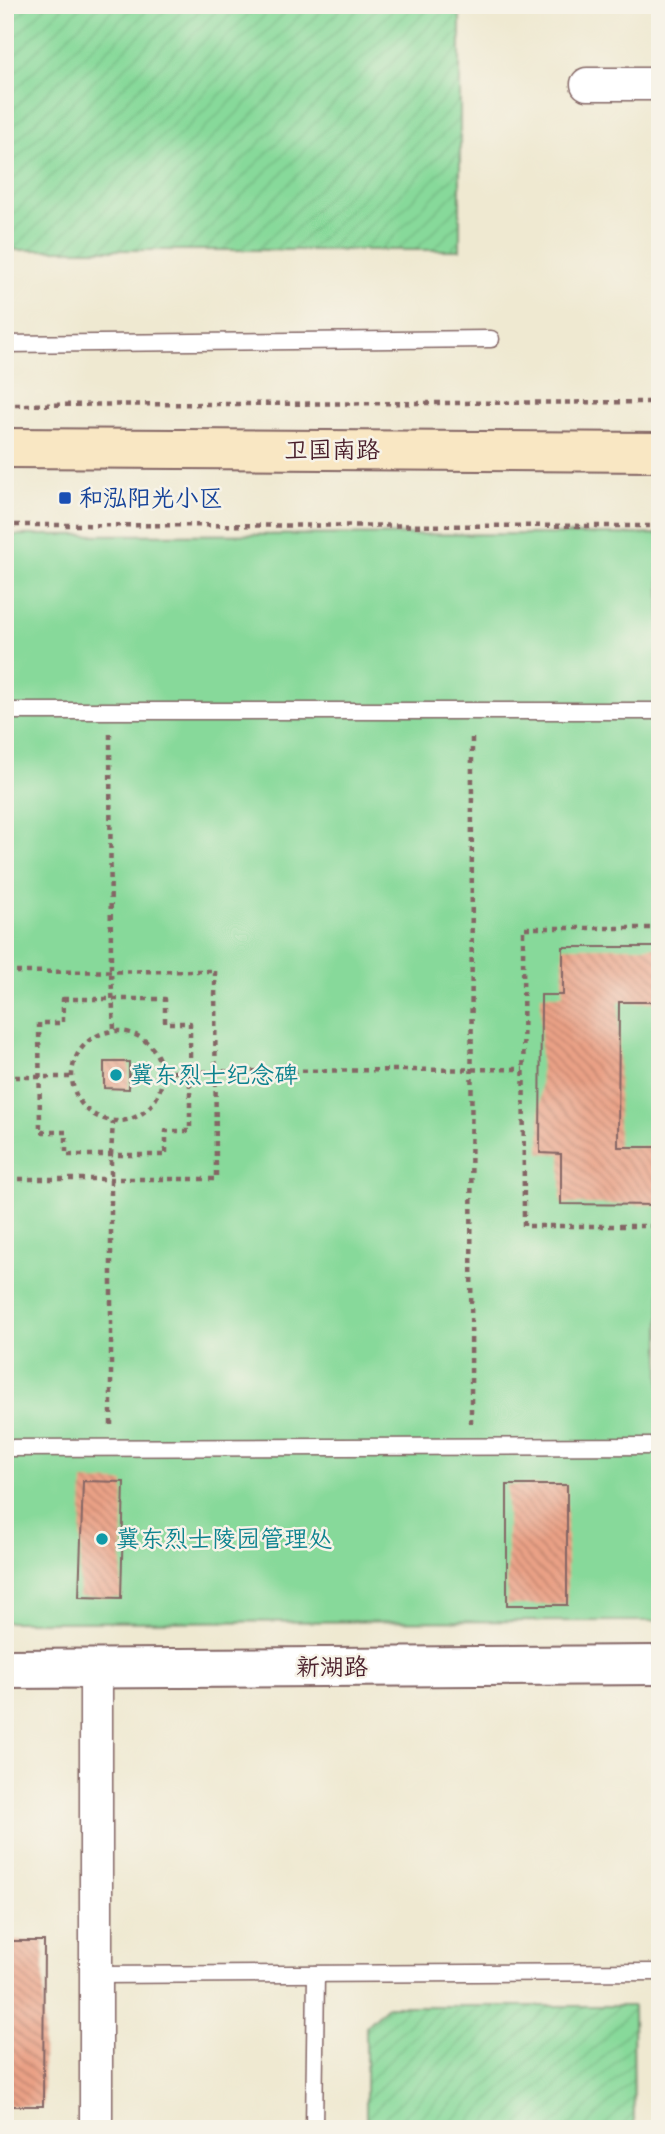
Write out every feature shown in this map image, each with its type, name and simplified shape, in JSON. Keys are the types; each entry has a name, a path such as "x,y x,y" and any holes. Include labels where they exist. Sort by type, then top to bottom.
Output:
{"main road":[{"name":"卫国南路","path":"5,448 660,452"}],"street":[{"path":"587,84 660,84"},
{"name":"新湖路","path":"5,1669 660,1665"},
{"path":"96,1668 96,2129"}],"lane":[{"path":"5,344 491,339"},
{"path":"5,711 660,711"},
{"path":"5,1448 660,1447"},
{"path":"96,1975 660,1972"},
{"path":"314,2129 316,1974"}],"path":[{"path":"5,405 660,402"},
{"path":"5,525 660,526"},
{"path":"471,1447 472,710"},
{"path":"110,711 111,999 114,1030"},
{"path":"660,928 523,928 524,1226 660,1226"},
{"path":"215,971 215,1071 216,1179 9,1179 8,972 215,971"},
{"path":"63,999 111,999 165,999 165,1023 190,1023 190,1131 166,1132 166,1155 66,1155 66,1132 40,1132 39,1023 63,1023 63,999"},
{"path":"114,1030 141,1037 159,1058 162,1072 154,1102 143,1113 129,1120 113,1121 100,1119 88,1112 73,1090 71,1077 73,1062 79,1050 100,1033 114,1030"},
{"path":"162,1072 523,1069"},
{"path":"7,1077 71,1077"},
{"path":"111,1448 113,1121"}],"green space":[{"path":"5,5 460,5 460,250 5,250"},
{"path":"660,534 660,1621 5,1622 5,535"},
{"path":"387,2006 633,2006 634,2129 366,2129 366,2026"}],"building":[{"path":"563,947 660,947 660,1002 619,1002 618,1147 660,1147 660,1205 561,1204 561,1154 540,1153 541,995 563,995"},
{"name":"冀东烈士纪念碑","path":"104,1062 129,1062 129,1089 104,1088"},
{"name":"冀东烈士陵园管理处","path":"83,1481 124,1482 121,1598 79,1597"},
{"path":"507,1485 567,1485 567,1605 507,1605"},
{"path":"5,1941 44,1941 43,2106 5,2106"}],"place":[{"name":"和泓阳光小区","path":"65,498"},
{"name":"冀东烈士纪念碑","path":"116,1075"},
{"name":"冀东烈士陵园管理处","path":"102,1539"}]}
